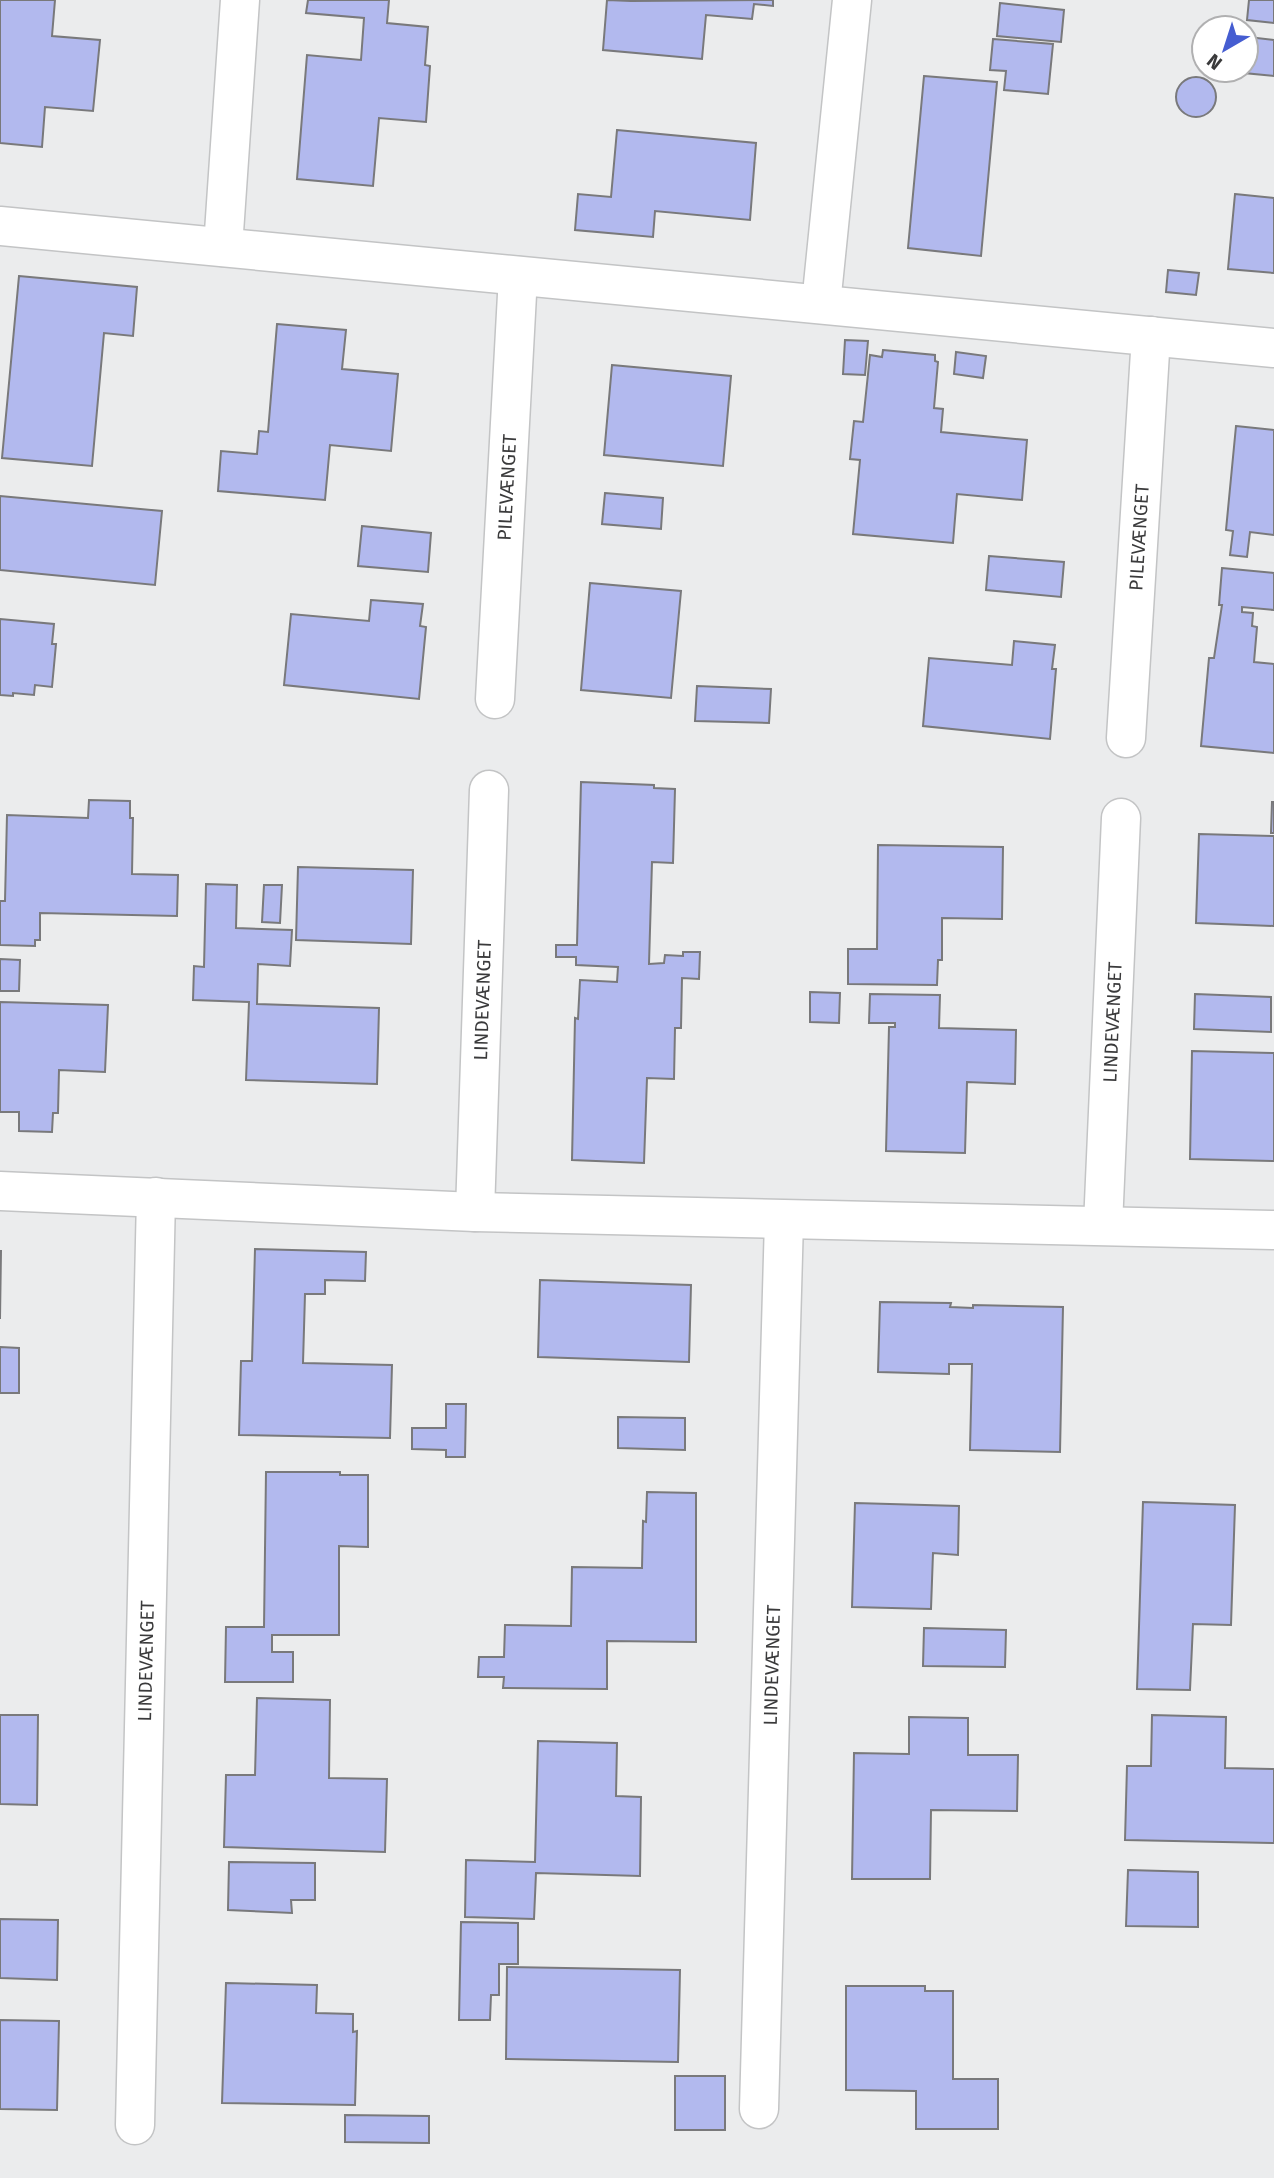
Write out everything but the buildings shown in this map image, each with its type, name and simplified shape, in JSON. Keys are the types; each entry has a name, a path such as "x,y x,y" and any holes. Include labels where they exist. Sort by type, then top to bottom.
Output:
{"street":[{"path":"223,247 240,0"},
{"path":"821,304 852,0"},
{"path":"0,226 1274,348"},
{"name":"PILEVÆNGET","path":"495,699 518,276"},
{"name":"PILEVÆNGET","path":"1126,738 1151,336"},
{"name":"LINDEVÆNGET","path":"475,1212 489,790"},
{"name":"LINDEVÆNGET","path":"1103,1225 1121,818"},
{"path":"0,1191 475,1212 1274,1230"},
{"name":"LINDEVÆNGET","path":"135,2125 156,1197"},
{"name":"LINDEVÆNGET","path":"759,2109 784,1220"}]}
